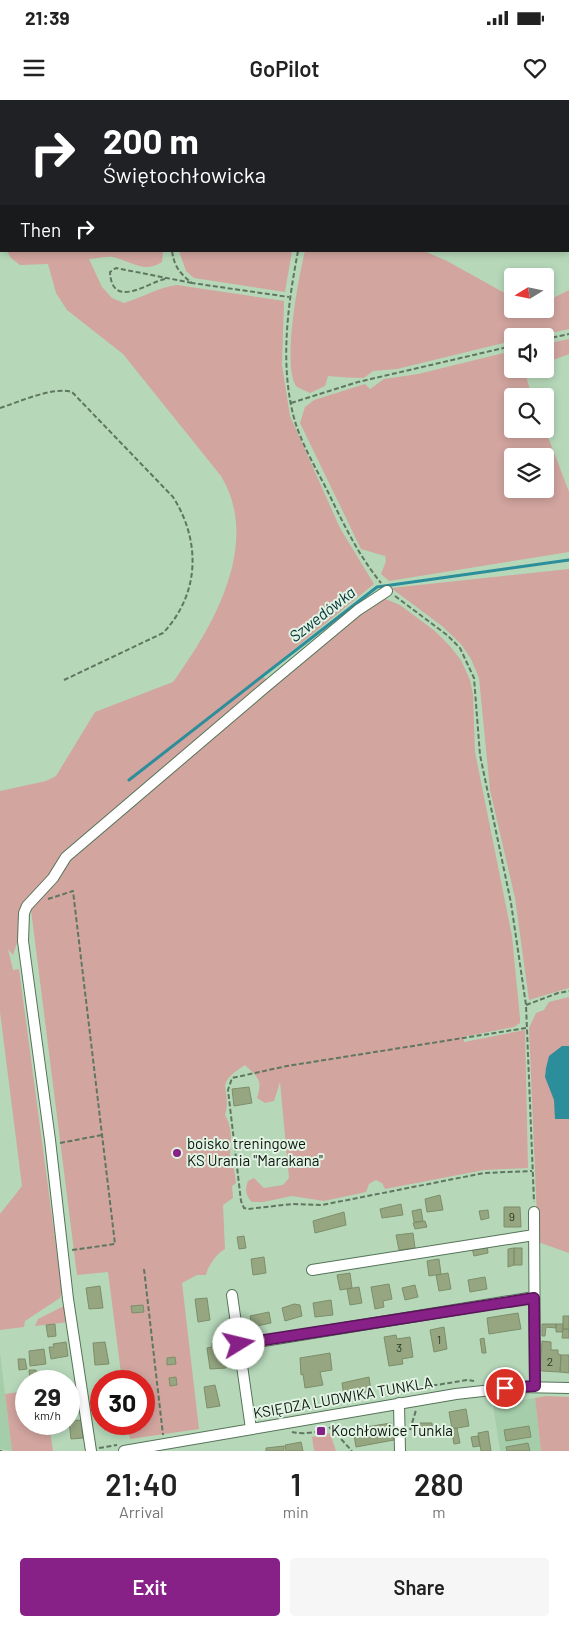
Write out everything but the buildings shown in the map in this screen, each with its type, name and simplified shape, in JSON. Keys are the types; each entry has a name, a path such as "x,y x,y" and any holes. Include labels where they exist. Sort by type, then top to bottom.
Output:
{"street":[{"path":"91,1451 62,1251 51,1145 23,941 24,913 27,906 53,878 66,857 384,587"},
{"path":"534,1212 535,1386"},
{"path":"312,1270 534,1235"},
{"path":"232,1295 251,1429"},
{"path":"239,1344 534,1298"},
{"name":"KSIĘDZA LUDWIKA TUNKLA","path":"124,1451 473,1392 535,1386 569,1388"},
{"path":"399,1403 400,1451"}],"path":[{"path":"172,252 178,269 192,283"},
{"path":"298,252 289,297 287,363 293,416 344,526 368,567 384,587 447,635 460,648 474,678 480,756 511,903 526,1005 534,1212"},
{"path":"165,278 152,282 134,292 123,292 115,288 110,272 116,268 192,283 289,297"},
{"path":"554,337 569,334"},
{"path":"291,403 358,382 504,348"},
{"path":"0,408 53,392 65,390 72,392 173,497 181,510 191,537 194,552 193,572 182,608 172,624 163,633 64,680"},
{"path":"46,900 73,891 115,1244 62,1251"},
{"path":"526,1005 558,993 569,991"},
{"path":"526,1028 287,1066 232,1078 228,1090 241,1202 244,1208 292,1204 322,1205 475,1174 532,1171"},
{"path":"51,1145 102,1135"},
{"path":"144,1268 163,1438"},
{"path":"331,1428 352,1451"}],"shaded area":[{"path":"8,252 163,252 162,262 149,267 143,267 113,257 89,259 102,287 112,298 124,303 163,288 177,285 284,301 282,365 290,416 340,528 374,584 261,676 273,683 360,613 383,598 400,605 435,631 461,660 470,680 473,694 475,752 512,936 520,1018 520,1023 514,1027 463,1037 464,1042 525,1030 528,1168 484,1170 385,1189 382,1183 376,1180 369,1184 366,1192 324,1201 292,1196 263,1202 252,1202 246,1192 248,1181 254,1178 264,1188 283,1185 289,1178 280,1082 274,1101 265,1103 257,1098 258,1079 245,1065 229,1078 225,1088 227,1106 225,1115 231,1134 230,1165 234,1169 236,1183 232,1186 233,1198 223,1205 225,1249 213,1260 206,1275 197,1275 182,1283 199,1429 130,1439 129,1435 155,1435 155,1370 121,1370 108,1272 77,1275 31,910 19,920 18,940 13,955 8,949 13,970 19,969 62,1292 60,1298 25,1321 24,1327 0,1330 0,1214 22,1186 0,1012 0,791 46,781 56,776 95,712 173,682 205,633 218,607 228,581 235,554 236,528 232,501 221,476 123,354 67,310 56,293 48,264 20,265 11,258"},
{"path":"179,252 292,252 285,292 194,278 186,271"},
{"path":"305,252 426,252 447,261 504,293 504,318 554,318 554,298 569,290 569,329 554,332 554,328 504,328 504,343 397,369 373,371 364,378 328,376 325,386 310,393 297,387 293,377 291,342"},
{"path":"569,339 569,354 554,360 554,342"},
{"path":"504,353 504,378 527,378 530,388 504,388 504,438 548,438 552,448 504,448 504,498 554,498 554,453 569,492 569,552 389,581 381,574 386,561 385,556 361,549 300,423 305,407 314,400 365,384 370,389 384,379 418,374"},
{"path":"569,569 569,988 529,1000 515,898 490,790 479,678 471,659 461,644 442,626 391,588"},
{"path":"569,997 569,1253 538,1242 529,1028 536,1013 544,1010 549,1002"},
{"path":"66,1305 69,1322 35,1326 38,1319"},
{"path":"0,1352 5,1394 12,1451 0,1449"},
{"path":"15,1393 15,1435 51,1435 53,1451 12,1451 5,1394"},
{"path":"546,1396 569,1397 569,1451 541,1451 535,1398"},
{"path":"535,1398 541,1451 500,1451 493,1405"},
{"path":"330,1433 336,1451 314,1451 312,1437"}],"water":[{"path":"562,1046 569,1046 569,1119 555,1119 554,1100 545,1077 549,1056"}],"waterway":[{"name":"Szwedówka","path":"129,780 377,587 569,560"}],"place":[{"name":"boisko treningowe KS Urania \"Marakana\"","path":"177,1153"},
{"name":"Kochłowice Tunkla","path":"321,1431"}],"route":[{"path":"239,1344 534,1298 535,1386 505,1388"}]}
